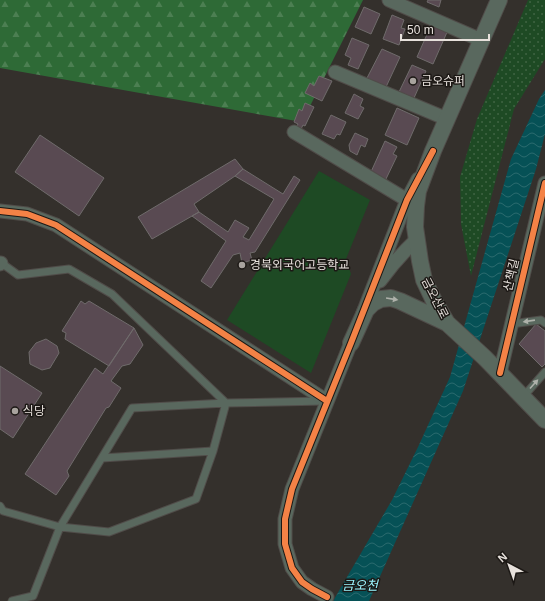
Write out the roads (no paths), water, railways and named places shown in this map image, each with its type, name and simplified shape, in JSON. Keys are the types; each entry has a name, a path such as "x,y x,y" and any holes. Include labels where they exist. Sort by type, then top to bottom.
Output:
{"street":[{"path":"389,0 481,40"},
{"name":"금오산로","path":"500,0 433,151 418,191 415,227 424,280 447,323 485,358 545,420"},
{"path":"335,72 447,119"},
{"path":"294,132 406,200"},
{"path":"351,344 406,200 433,151"},
{"name":"산책길","path":"500,373 545,183"},
{"path":"0,211 27,214 56,225 327,401"},
{"path":"365,308 377,286 387,272 403,252 417,239"},
{"path":"327,597 312,590 302,582 292,568 285,544 285,519 292,489 351,344 366,310 381,299 391,298 400,301 447,323"}],"lane":[{"path":"0,263 18,275 70,269 112,294 226,403"},
{"path":"511,324 541,320 545,323"},
{"path":"523,397 545,372"},
{"path":"12,601 33,596 60,527 132,408 226,403 327,401"},
{"path":"0,506 3,511 60,527 109,532 196,499 213,451 226,403"},
{"path":"102,458 213,451"}],"water":[{"name":"금오천","path":"545,90 545,134 536,169 463,391 369,601 333,601 392,500 450,377 511,159 539,99"}],"place":[{"name":"금오슈퍼","path":"413,81"},
{"name":"경북외국어고등학교","path":"242,265"},
{"name":"식당","path":"15,411"}]}
